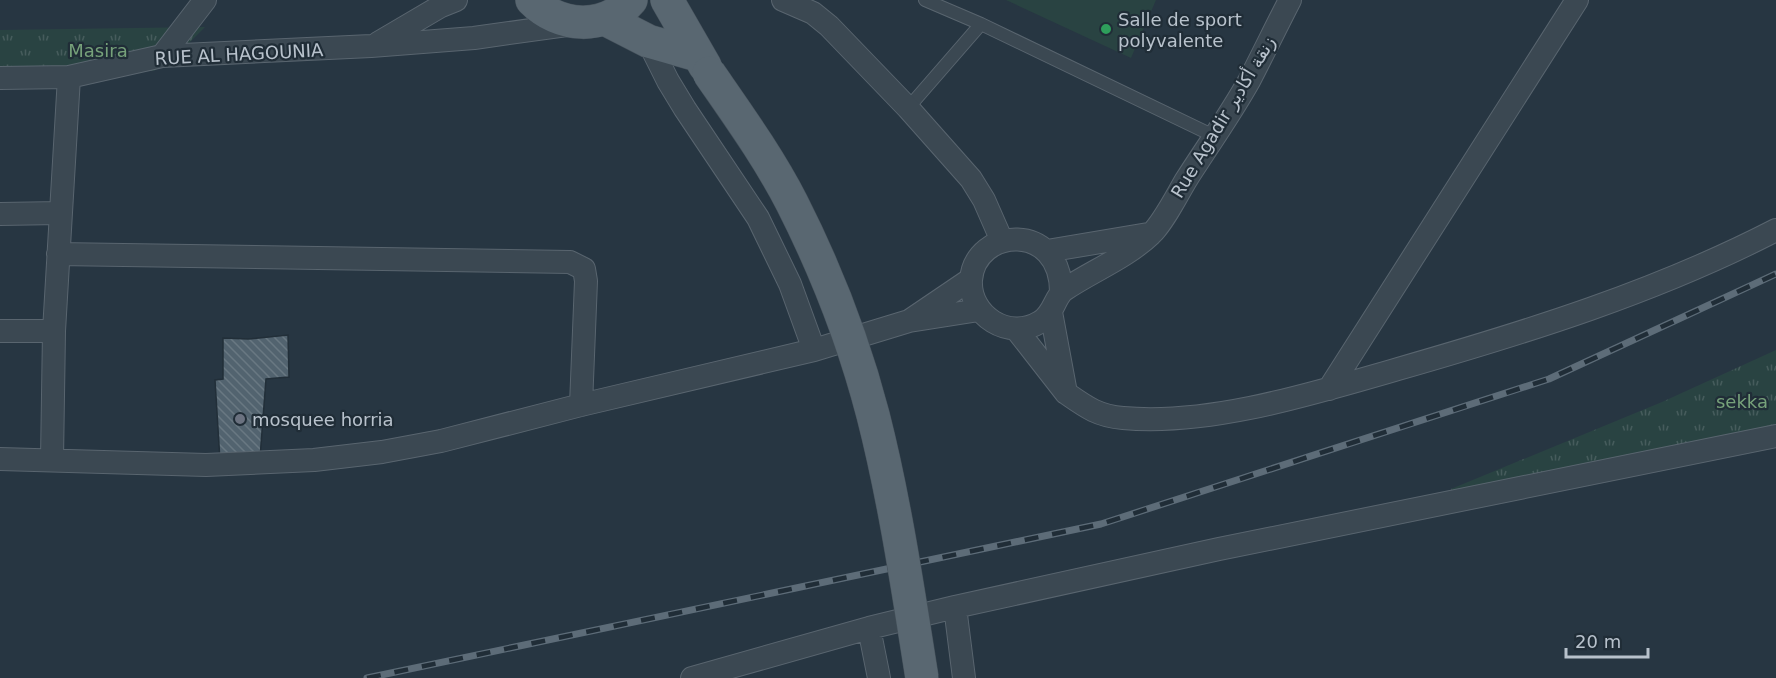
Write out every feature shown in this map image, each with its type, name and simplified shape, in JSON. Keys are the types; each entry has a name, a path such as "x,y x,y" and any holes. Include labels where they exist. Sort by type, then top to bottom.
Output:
{"main road":[{"path":"532,0 542,10 561,20 606,14 648,41 703,64"},
{"path":"667,0 703,64 791,201 818,258 848,336 873,414 888,481 922,678"}],"street":[{"path":"162,56 205,0"},
{"path":"371,46 441,6 456,0"},
{"path":"783,0 813,14 829,26 908,108 971,179 984,200 1002,241"},
{"name":"Rue Agadir زنقة أكادير","path":"1152,233 1248,81 1290,0"},
{"path":"1329,389 1577,0"},
{"name":"RUE AL HAGOUNIA","path":"0,78 69,77 162,56 371,46 474,38 606,14"},
{"path":"648,41 674,91 758,218 790,284 813,350"},
{"path":"52,459 59,213 69,77"},
{"path":"0,214 59,213"},
{"path":"1016,329 1066,393 1091,411 1121,418 1212,416 1329,389 1560,320 1653,286 1776,230"},
{"path":"1047,250 1152,233"},
{"path":"1061,292 1120,256 1152,233"},
{"path":"1018,239 1034,242 1047,250 1056,262 1061,277 1061,292 1051,312 1041,321 1029,327 1016,329 1002,327 989,320 979,310 973,295 971,279 981,256 1002,241 1018,239"},
{"path":"58,254 570,262 584,269 586,281 581,405"},
{"path":"909,321 971,279"},
{"path":"0,459 206,465 314,460 382,452 441,441 813,350 909,321 979,310"},
{"path":"1051,312 1066,393"},
{"path":"0,331 54,331"},
{"path":"692,678 869,628 955,608 1220,549 1776,436"},
{"path":"955,608 964,678"},
{"path":"869,628 879,678"}],"lane":[{"path":"925,0 981,24 1214,136"},
{"path":"908,108 981,24"}],"green space":[{"name":"Salle de sport polyvalente","path":"1006,0 1156,0 1131,58"},
{"name":"Masira","path":"205,27 168,64 153,71 0,72 0,30"},
{"name":"sekka","path":"1776,350 1776,426 1455,501 1451,489 1662,402"}],"building":[{"name":"mosquee horria","path":"288,335 289,377 266,379 260,458 220,461 215,380 223,379 223,338 249,339"}],"railway":[{"path":"367,678 1101,524 1549,379 1776,274"}],"place":[{"name":"Salle de sport polyvalente","path":"1106,29"},
{"name":"mosquee horria","path":"240,419"}]}
